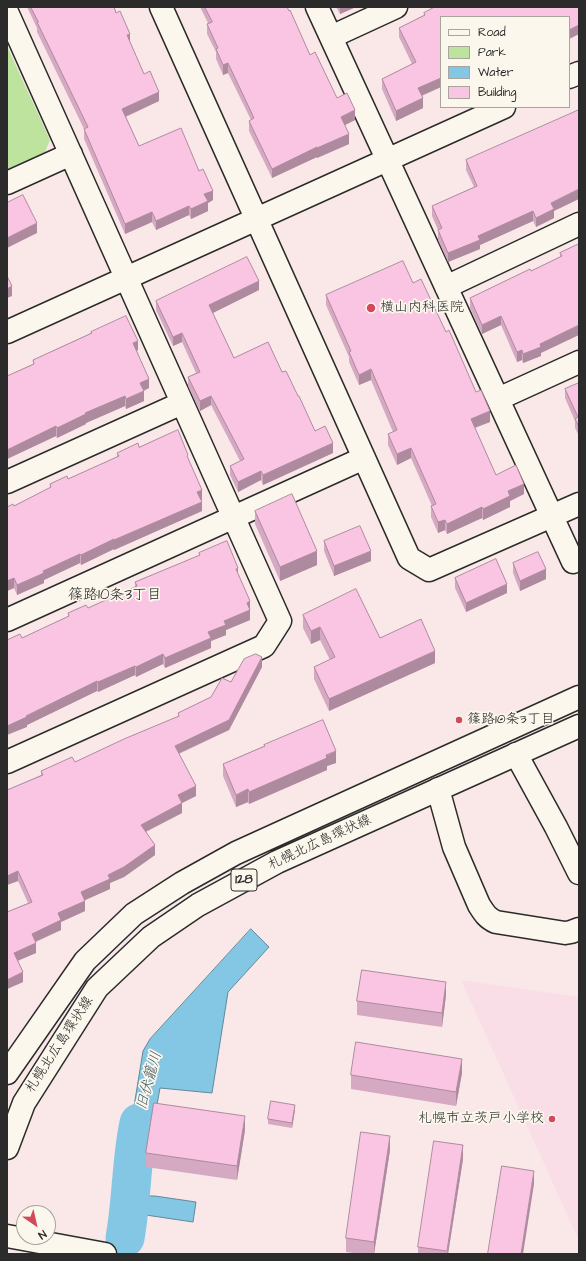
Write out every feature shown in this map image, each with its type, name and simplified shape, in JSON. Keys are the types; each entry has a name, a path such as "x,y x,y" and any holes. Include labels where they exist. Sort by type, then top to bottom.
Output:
{"street":[{"path":"161,7 409,558 429,570 579,504"},
{"path":"317,7 573,562"},
{"path":"331,37 396,7"},
{"path":"7,12 280,620 264,646 7,762"},
{"path":"7,332 502,108"},
{"path":"7,183 71,154"},
{"path":"446,287 579,224"},
{"path":"498,399 579,362"},
{"path":"7,482 182,403"},
{"path":"7,620 364,458"},
{"name":"札幌北広島環状線","path":"7,1071 85,961 134,914 182,883 236,853 579,697"},
{"name":"札幌北広島環状線","path":"7,1148 24,1103 97,988 150,937 198,905 277,862 579,726"},
{"path":"516,754 579,873"},
{"path":"438,789 454,847 479,905 489,919 496,922 565,933 579,929"},
{"path":"7,1236 105,1254"}],"shaded area":[{"name":"札幌市立茨戸小学校","path":"461,980 579,997 579,1241"}],"green space":[{"path":"7,46 50,140 45,152 7,169"}],"water":[{"path":"251,929 269,947 228,992 212,1093 160,1088 144,1176 123,1174 143,1051 150,1039"},
{"path":"120,1196 155,1196 196,1202 193,1222 139,1214 138,1228 117,1225"}],"building":[{"path":"31,7 114,7 116,13 120,11 130,34 127,35 144,74 150,71 159,92 122,109 139,146 181,128 199,171 203,169 213,191 204,194 208,201 191,209 189,206 156,221 152,212 125,224 84,129 88,127"},
{"path":"205,7 287,7 289,11 290,10 310,55 315,52 337,98 347,93 355,110 341,117 349,134 317,147 272,169 249,121 254,118 228,63 223,65 216,49 218,48 207,24 212,22"},
{"path":"435,7 579,7 579,25 570,30 570,16 440,16 440,78 418,88 423,98 396,111 382,79 416,62 399,28 425,15 424,13"},
{"path":"579,110 579,189 551,203 554,209 536,218 533,211 478,236 480,240 448,253 438,230 442,228 432,206 477,186 466,160"},
{"path":"23,195 37,223 7,238 7,203"},
{"path":"579,244 579,325 540,344 541,347 523,354 522,350 517,352 501,316 482,325 470,298 530,269 531,271 562,256 560,253"},
{"path":"247,257 259,281 209,305 234,358 268,342 282,372 286,371 315,431 325,426 333,443 263,475 261,471 238,482 230,466 244,459 211,396 200,401 188,377 200,372 182,333 173,337 156,301"},
{"path":"403,261 413,283 421,279 446,332 449,330 476,392 481,390 490,411 471,419 496,475 516,465 524,484 508,491 510,496 483,509 482,507 447,524 445,520 438,522 431,506 436,504 411,448 397,454 388,434 397,430 371,369 359,375 349,352 351,351 326,295"},
{"path":"7,276 12,286 7,289"},
{"path":"126,316 138,341 133,343 149,379 140,383 144,391 126,399 125,396 85,413 86,414 57,428 56,426 7,450 7,376 34,364 33,360"},
{"path":"579,383 579,427 575,419 578,417 565,389"},
{"path":"178,430 188,455 187,456 202,490 197,492 202,502 114,539 81,555 80,554 17,585 14,578 7,581 7,507 13,504 14,506 51,487 50,484 67,476 68,479 119,456 117,453 138,443 139,447"},
{"path":"292,494 317,551 280,567 255,511"},
{"path":"360,526 371,551 334,566 324,541"},
{"path":"227,541 238,568 236,569 250,601 247,603 250,610 224,621 226,625 208,632 211,638 165,658 163,654 136,667 135,666 98,682 97,681 7,726 7,640 20,634 22,638 69,616 68,613 86,605 88,608 137,586 135,582 200,555 199,553"},
{"path":"538,552 546,569 520,581 513,563"},
{"path":"496,559 507,584 466,603 455,578"},
{"path":"356,589 380,638 421,619 435,651 329,699 314,667 335,657 320,627 311,631 303,615"},
{"path":"256,654 262,657 229,720 175,746 196,786 178,795 182,803 141,825 155,845 124,867 108,875 110,879 81,892 85,901 58,913 61,920 32,934 36,943 14,953 23,972 7,980 7,912 32,902 18,871 7,876 7,790 43,775 41,771 72,757 75,762 124,739 179,716 178,713 211,697 222,678 231,682 244,659"},
{"path":"323,720 336,751 326,755 327,758 249,792 248,789 236,795 223,764"},
{"path":"362,970 446,982 442,1013 357,1001"},
{"path":"356,1042 462,1059 456,1092 351,1075"},
{"path":"271,1101 295,1105 292,1123 268,1119"},
{"path":"154,1103 245,1116 237,1166 146,1153"},
{"path":"361,1132 390,1136 374,1242 346,1238"},
{"path":"434,1141 463,1145 447,1251 418,1247"},
{"path":"502,1166 534,1171 521,1254 488,1254"}],"waterway":[{"name":"旧伏籠川","path":"125,1238 134,1151 139,1123"}],"place":[{"name":"横山内科医院","path":"371,308"},
{"name":"篠路10条3丁目","path":"459,720"},
{"name":"札幌市立茨戸小学校","path":"552,1119"}],"district":[{"name":"篠路10条3丁目","path":"115,596"}]}
